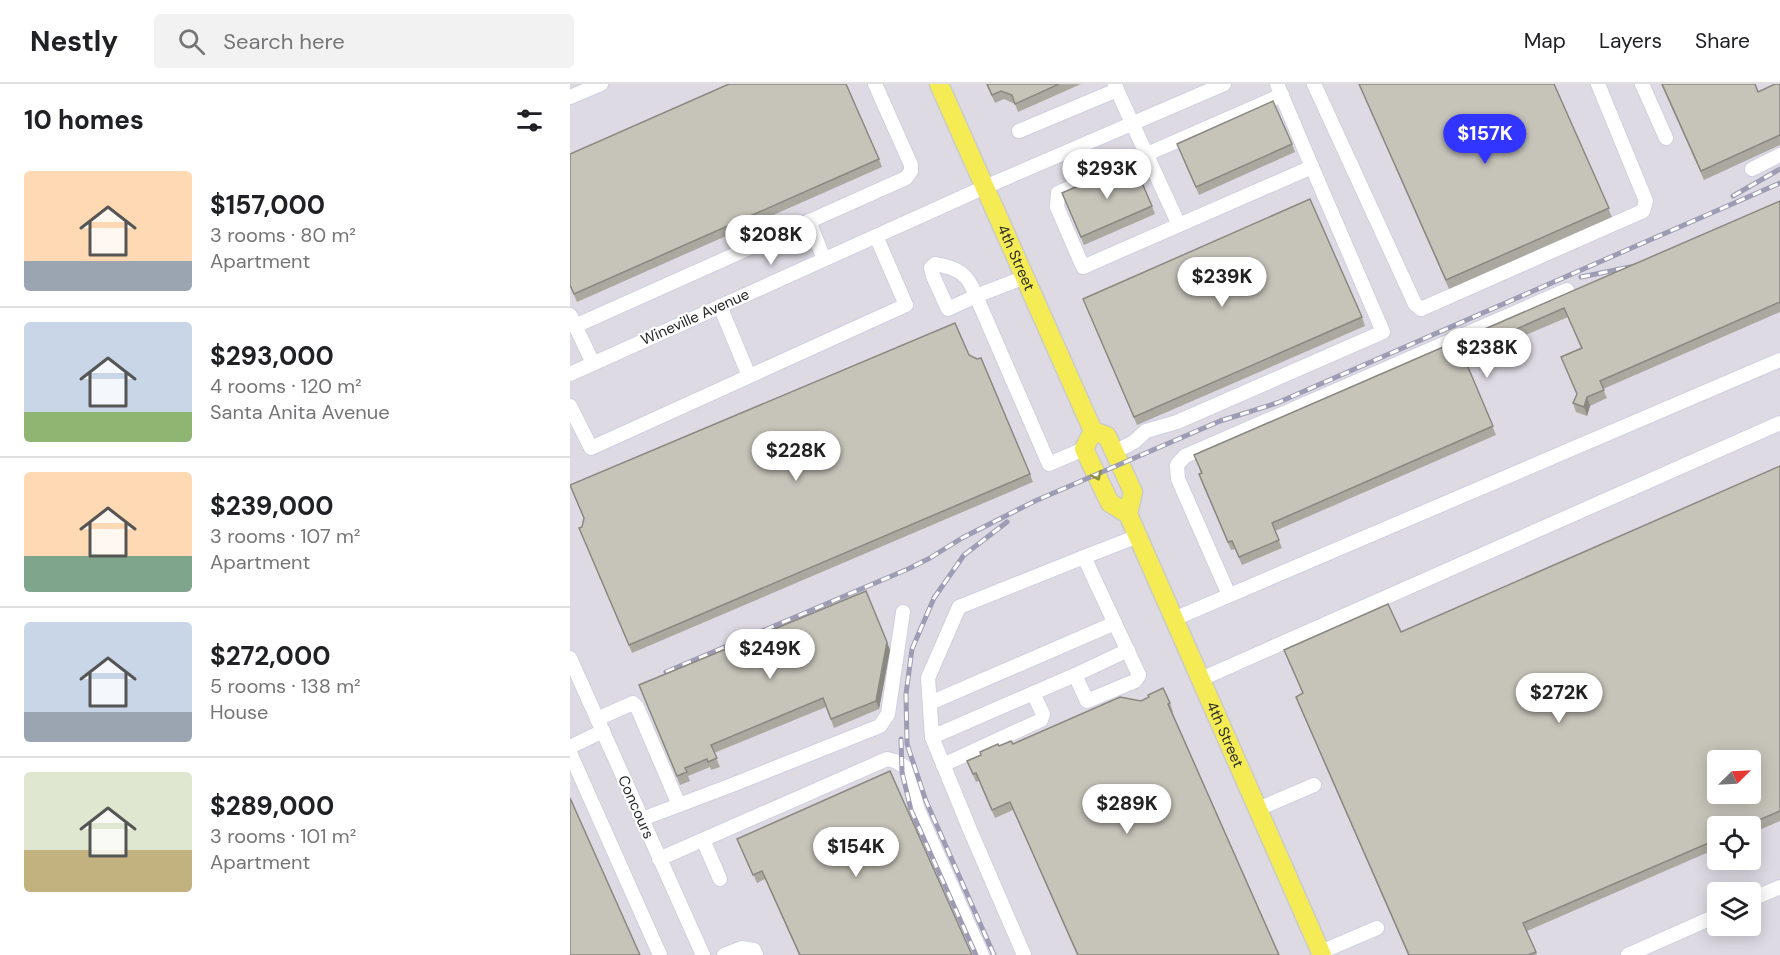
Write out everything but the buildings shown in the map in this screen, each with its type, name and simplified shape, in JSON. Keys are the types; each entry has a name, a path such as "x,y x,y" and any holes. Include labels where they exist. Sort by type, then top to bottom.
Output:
{"main road":[{"name":"4th Street","path":"939,84 1093,431 1107,436 1132,492 1128,514"},
{"path":"1084,449 1093,431"},
{"name":"4th Street","path":"1084,449 1110,503 1128,514 1322,953"}],"street":[{"path":"570,97 601,84"},
{"path":"593,363 572,320 906,178 911,171 911,165 875,84"},
{"name":"Wineville Avenue","path":"570,374 985,187 1134,123 1193,90 1224,84"},
{"path":"1314,84 1415,304 1422,309 1643,211 1646,201 1598,84"},
{"path":"1642,84 1666,138"},
{"path":"1019,131 1116,87 1179,225"},
{"path":"1114,452 1134,442 1146,431 1177,422 1383,332 1280,90 1148,154 1058,194 1057,207 1083,267 1312,167"},
{"path":"1752,169 1780,155"},
{"path":"809,221 824,259"},
{"path":"570,406 591,448 906,305 876,236"},
{"path":"1024,277 976,296 1049,464 1084,449"},
{"path":"1229,596 1178,479 1177,465 1185,456 1567,290"},
{"path":"720,306 749,376"},
{"path":"1174,619 1780,360"},
{"path":"1201,679 1780,423"},
{"path":"1024,955 932,737 928,678 958,607 1138,536"},
{"path":"1075,675 1087,701 1135,681 1139,675 1084,557"},
{"path":"642,819 880,726 888,714 903,612"},
{"path":"930,703 1115,623"},
{"path":"932,737 1128,650"},
{"name":"Concours","path":"570,658 577,690 600,725 702,955"},
{"path":"943,765 1041,720 1043,714 1033,693"},
{"path":"570,747 633,703 637,707 679,805"},
{"path":"570,753 660,955"},
{"path":"660,859 887,759 895,760 904,767 909,777 918,810 982,955"},
{"path":"1258,809 1314,784"},
{"path":"703,840 720,879"},
{"path":"1761,895 1780,887"},
{"path":"1628,955 1707,920"},
{"path":"1322,953 1377,928"},
{"path":"724,955 742,948 754,951 756,955"}],"shaded area":[{"path":"570,84 1780,84 1780,955 570,955"}],"railway":[{"path":"1733,196 1780,169"},
{"path":"666,672 908,569 962,538 1035,501 1220,421 1277,403 1780,183"},
{"path":"1581,277 1640,265"},
{"path":"994,955 926,801 907,744 906,694 912,649 934,598 964,555 1007,522"},
{"path":"901,739 902,772 911,810 976,955"}]}
